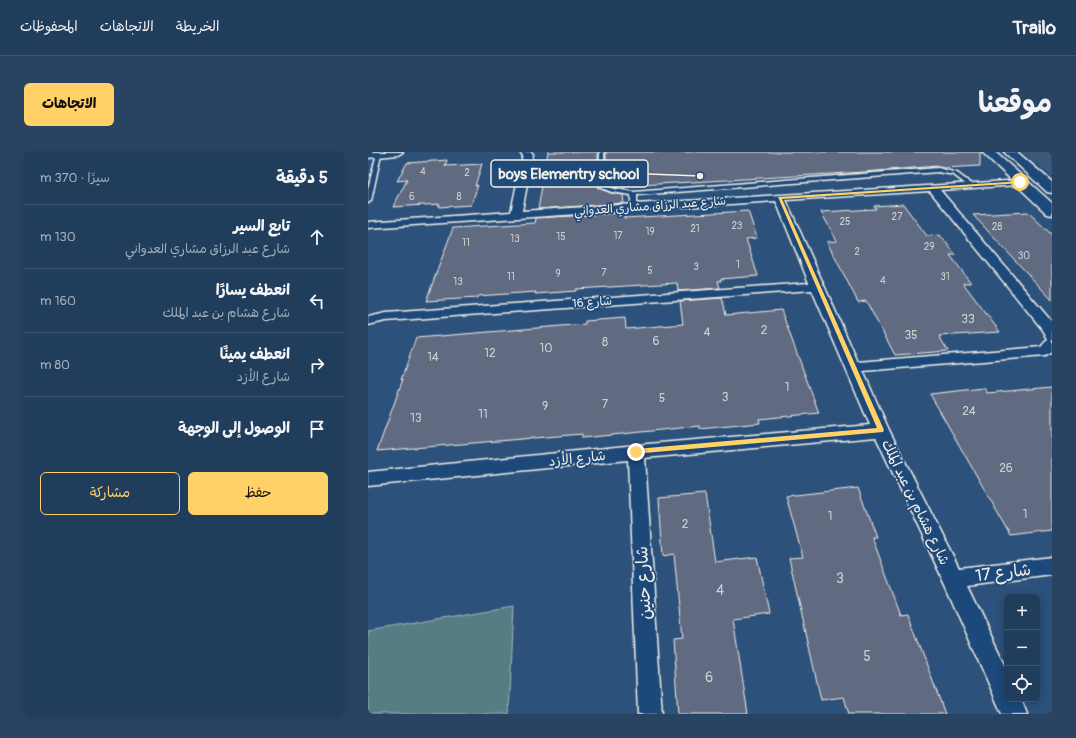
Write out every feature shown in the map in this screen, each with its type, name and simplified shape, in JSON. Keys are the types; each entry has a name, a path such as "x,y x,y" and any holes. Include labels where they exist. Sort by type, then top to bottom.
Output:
{"street":[{"path":"368,155 398,152"},
{"path":"516,215 528,154 524,152"},
{"path":"988,152 1052,211"},
{"path":"1011,153 1049,186"},
{"name":"شارع عبد الرزاق مشاري العدواني","path":"368,226 403,222 1020,182"},
{"path":"933,188 1050,328 1052,336"},
{"name":"شارع هشام بن عبد الملك","path":"780,198 817,286 881,430 953,578 1004,689"},
{"name":"شارع 16","path":"368,321 386,317 817,286"},
{"path":"854,368 1045,351 1052,343"},
{"name":"شارع الأزد","path":"368,479 636,452 881,430"},
{"name":"شارع حنين","path":"636,452 650,714"},
{"name":"شارع 17","path":"953,578 1052,566"},
{"path":"1009,702 1015,714"}],"lane":[{"path":"602,152 602,187 614,192 634,194 938,170 958,174 970,185"},
{"path":"368,201 379,154"},
{"path":"634,194 634,207"}],"shaded area":[{"path":"1023,152 1052,152 1052,176"}],"green space":[{"path":"514,606 509,714 368,714 368,631"}],"building":[{"path":"548,152 598,152 598,188 611,193 623,195 624,203 538,209"},
{"path":"606,152 980,152 980,166 943,168 938,166 864,172 623,186 623,189 606,185"},
{"path":"447,160 445,166 482,164 475,186 478,185 471,205 439,207 440,204 393,207 407,180 397,181 407,163"},
{"path":"903,204 927,236 940,235 956,255 950,255 971,283 963,283 1000,332 939,336 948,351 895,355 866,301 858,302 827,242 837,241 821,212 876,209 874,206"},
{"path":"748,211 757,238 746,239 758,276 720,279 721,281 718,281 720,288 678,291 677,283 576,289 576,291 535,294 536,292 477,296 477,298 426,301 453,228 535,223 536,218 624,213 624,218"},
{"path":"1028,212 1052,235 1052,300 973,215"},
{"path":"722,298 726,315 781,310 819,413 759,419 760,423 700,429 700,426 582,438 582,434 377,451 416,338 585,324 585,321 625,318 626,329 683,324 680,301"},
{"path":"1052,387 1052,531 1011,536 930,394 984,388 987,393"},
{"path":"858,488 876,537 872,537 901,615 908,614 945,714 849,714 844,697 821,700 789,558 803,557 786,496"},
{"path":"705,494 715,562 757,557 769,614 733,619 748,714 678,714 673,640 682,639 674,554 663,556 659,498"}],"place":[{"name":"boys Elementry school","path":"700,176"}],"route":[{"path":"636,452 881,430 817,286 780,198 1020,182"}]}
